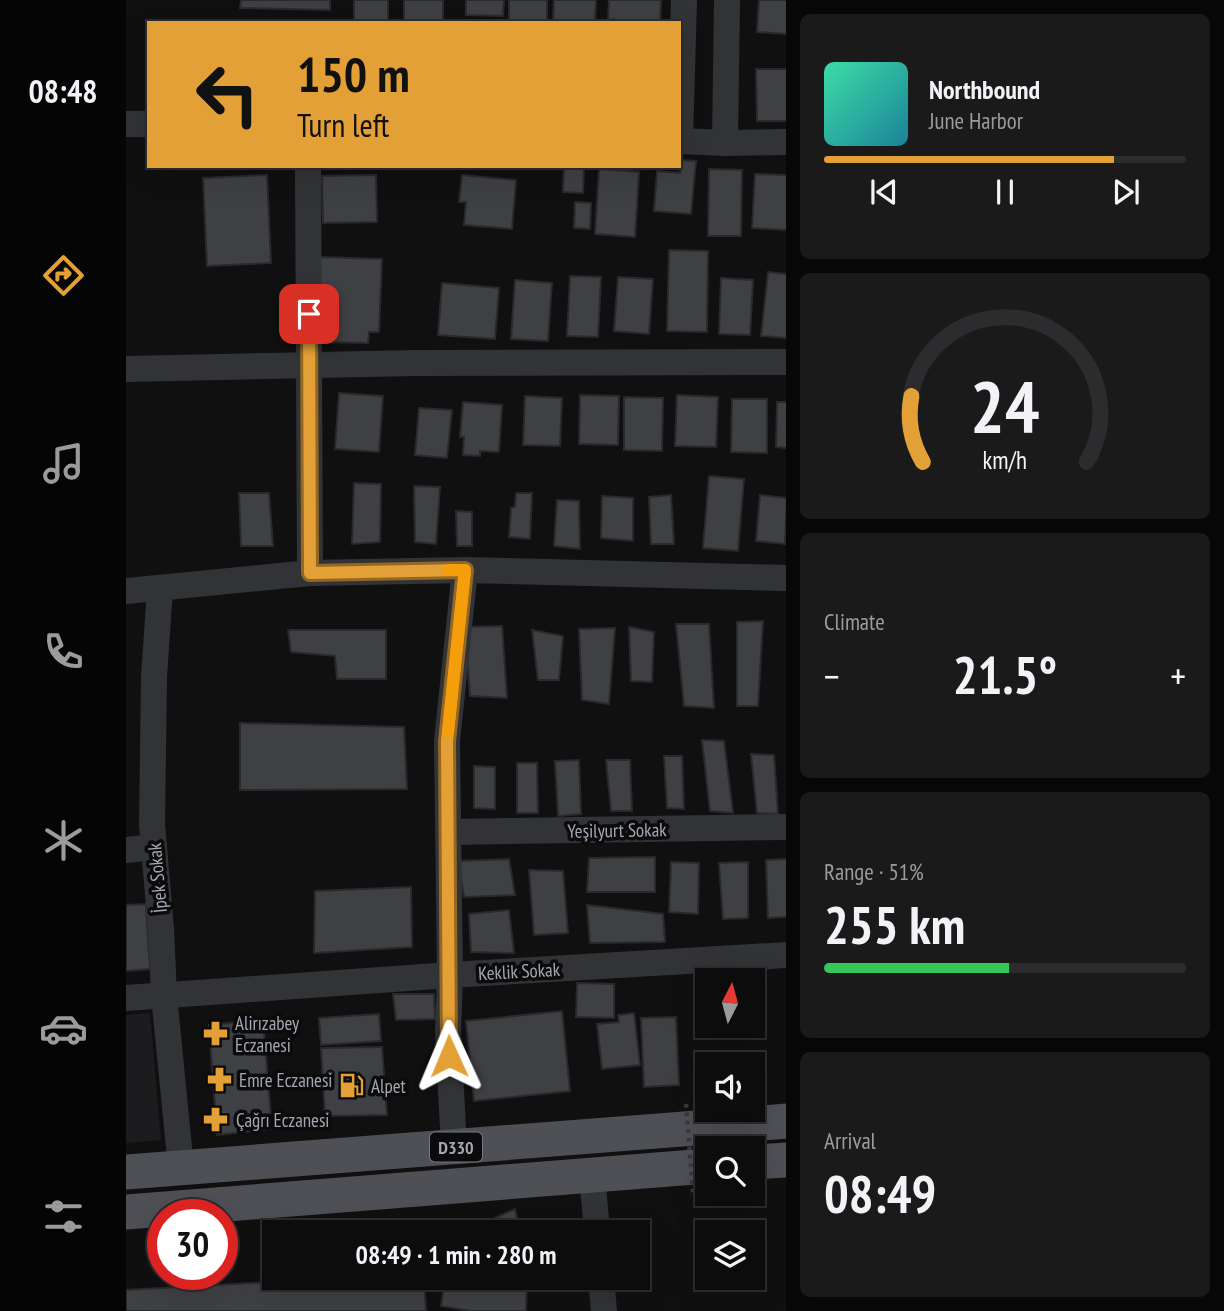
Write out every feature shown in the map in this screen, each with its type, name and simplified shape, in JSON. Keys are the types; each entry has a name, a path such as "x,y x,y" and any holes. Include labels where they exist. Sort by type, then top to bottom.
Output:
{"main road":[{"name":"D330","path":"126,1172 786,1121"},
{"path":"765,1161 786,1160"},
{"name":"D330","path":"126,1212 592,1174 695,1180"}],"street":[{"path":"681,85 684,0"},
{"path":"725,143 727,0"},
{"path":"126,124 147,124"},
{"path":"681,141 786,142"},
{"path":"308,168 310,573"},
{"path":"126,369 786,362"},
{"path":"454,1147 448,1033 450,975 447,741 465,570"},
{"path":"126,591 310,573 465,570 786,578"},
{"name":"İpek Sokak","path":"160,587 154,677 152,824 164,995 181,1168"},
{"name":"Yeşilyurt Sokak","path":"448,832 786,827"},
{"path":"126,850 154,847"},
{"name":"Keklik Sokak","path":"126,998 450,975 786,956"},
{"path":"592,1174 596,1220"},
{"path":"602,1290 604,1311"}],"path":[{"path":"686,1104 695,1153"}],"shaded area":[{"path":"150,1013 161,1140 126,1143 126,1015"}],"building":[{"path":"241,0 330,0 330,10 240,8"},
{"path":"354,0 388,0 388,21 354,21"},
{"path":"404,0 443,0 443,21 404,21"},
{"path":"466,0 504,0 503,16 466,15"},
{"path":"509,0 547,0 547,21 509,21"},
{"path":"554,0 596,0 595,21 553,21"},
{"path":"609,0 661,0 660,21 608,19"},
{"path":"759,0 786,0 786,34 757,32"},
{"path":"756,69 786,69 786,121 757,121"},
{"path":"681,160 696,161 691,214 654,211 657,171 680,173"},
{"path":"564,168 584,168 583,193 563,192"},
{"path":"599,169 639,172 635,237 595,234"},
{"path":"709,169 742,170 741,236 708,236"},
{"path":"755,174 786,175 786,230 752,228"},
{"path":"267,175 271,263 207,266 203,178"},
{"path":"376,175 377,222 323,223 322,176"},
{"path":"462,175 516,180 512,229 464,225 466,202 459,202"},
{"path":"575,202 591,203 590,229 574,228"},
{"path":"669,250 708,251 707,332 667,331"},
{"path":"319,257 382,259 379,332 369,332 368,343 316,342"},
{"path":"768,272 786,274 786,338 761,336"},
{"path":"570,276 601,277 598,337 567,336"},
{"path":"618,277 653,279 649,334 614,331"},
{"path":"721,278 753,280 750,335 719,334"},
{"path":"515,280 552,283 548,341 511,339"},
{"path":"442,283 499,288 495,339 438,335"},
{"path":"339,393 383,396 379,452 335,449"},
{"path":"580,395 619,396 618,445 579,444"},
{"path":"677,395 718,397 716,447 675,446"},
{"path":"525,396 562,398 560,446 523,445"},
{"path":"624,397 663,398 662,451 624,450"},
{"path":"732,399 767,399 767,453 731,452"},
{"path":"463,402 502,405 499,452 480,451 480,456 463,455 464,437 460,437"},
{"path":"777,402 786,402 786,448 776,447"},
{"path":"419,408 452,410 447,458 415,455"},
{"path":"709,476 744,479 738,551 703,548"},
{"path":"354,483 381,484 380,542 352,544"},
{"path":"414,486 440,487 436,544 415,542"},
{"path":"239,493 269,493 273,546 241,546"},
{"path":"516,493 532,493 530,539 509,537 511,508 515,507"},
{"path":"671,495 674,544 651,544 649,497"},
{"path":"760,495 786,498 785,544 756,541"},
{"path":"602,496 633,498 633,541 601,538"},
{"path":"557,500 579,501 580,549 554,546"},
{"path":"456,511 472,512 472,546 457,546"},
{"path":"763,621 758,706 737,706 737,622"},
{"path":"676,624 709,624 714,708 684,706"},
{"path":"502,626 507,698 470,696 465,627"},
{"path":"629,627 654,632 652,682 631,681"},
{"path":"615,628 609,704 582,700 579,629"},
{"path":"288,630 386,630 386,679 337,679 335,656 291,652"},
{"path":"532,630 563,636 559,680 538,680"},
{"path":"240,723 404,727 407,789 240,790"},
{"path":"702,740 724,741 733,813 710,811"},
{"path":"751,754 774,755 778,814 757,813"},
{"path":"664,756 682,756 684,809 667,808"},
{"path":"579,760 581,814 558,816 555,761"},
{"path":"606,760 630,760 632,811 611,811"},
{"path":"517,763 537,763 538,813 517,813"},
{"path":"474,766 495,767 495,809 474,808"},
{"path":"655,857 655,892 587,892 589,858"},
{"path":"509,859 515,895 464,897 458,861"},
{"path":"786,859 786,917 768,918 766,860"},
{"path":"671,862 699,863 698,914 669,912"},
{"path":"748,862 748,918 723,919 719,863"},
{"path":"529,870 563,871 568,933 534,935"},
{"path":"411,887 412,947 314,953 315,891"},
{"path":"146,904 150,969 126,971 126,905"},
{"path":"587,905 663,914 665,942 590,943"},
{"path":"509,910 514,953 471,952 469,914"},
{"path":"577,983 614,984 614,1018 576,1017"},
{"path":"393,994 434,994 435,1019 396,1020"},
{"path":"562,1011 570,1091 474,1101 466,1021"},
{"path":"634,1013 640,1065 602,1069 597,1024 619,1022 618,1015"},
{"path":"379,1014 381,1041 321,1045 319,1018"},
{"path":"676,1017 679,1085 644,1087 641,1018"},
{"path":"263,1020 272,1129 217,1135 209,1025"},
{"path":"382,1047 387,1115 325,1116 321,1048"},
{"path":"515,1209 517,1220 496,1220"},
{"path":"262,1283 262,1290 425,1290 426,1311 126,1311 126,1290 238,1290 238,1284"},
{"path":"443,1290 527,1290 526,1311 470,1311 441,1306"}],"slow traffic":[{"path":"448,570 465,570 448,732"}],"place":[{"name":"Alirızabey Eczanesi","path":"215,1034"},
{"name":"Emre Eczanesi","path":"219,1080"},
{"name":"Alpet","path":"351,1086"},
{"name":"Çağrı Eczanesi","path":"216,1120"}],"route":[{"path":"309,314 310,573 465,570 447,741 449,1056"}]}
